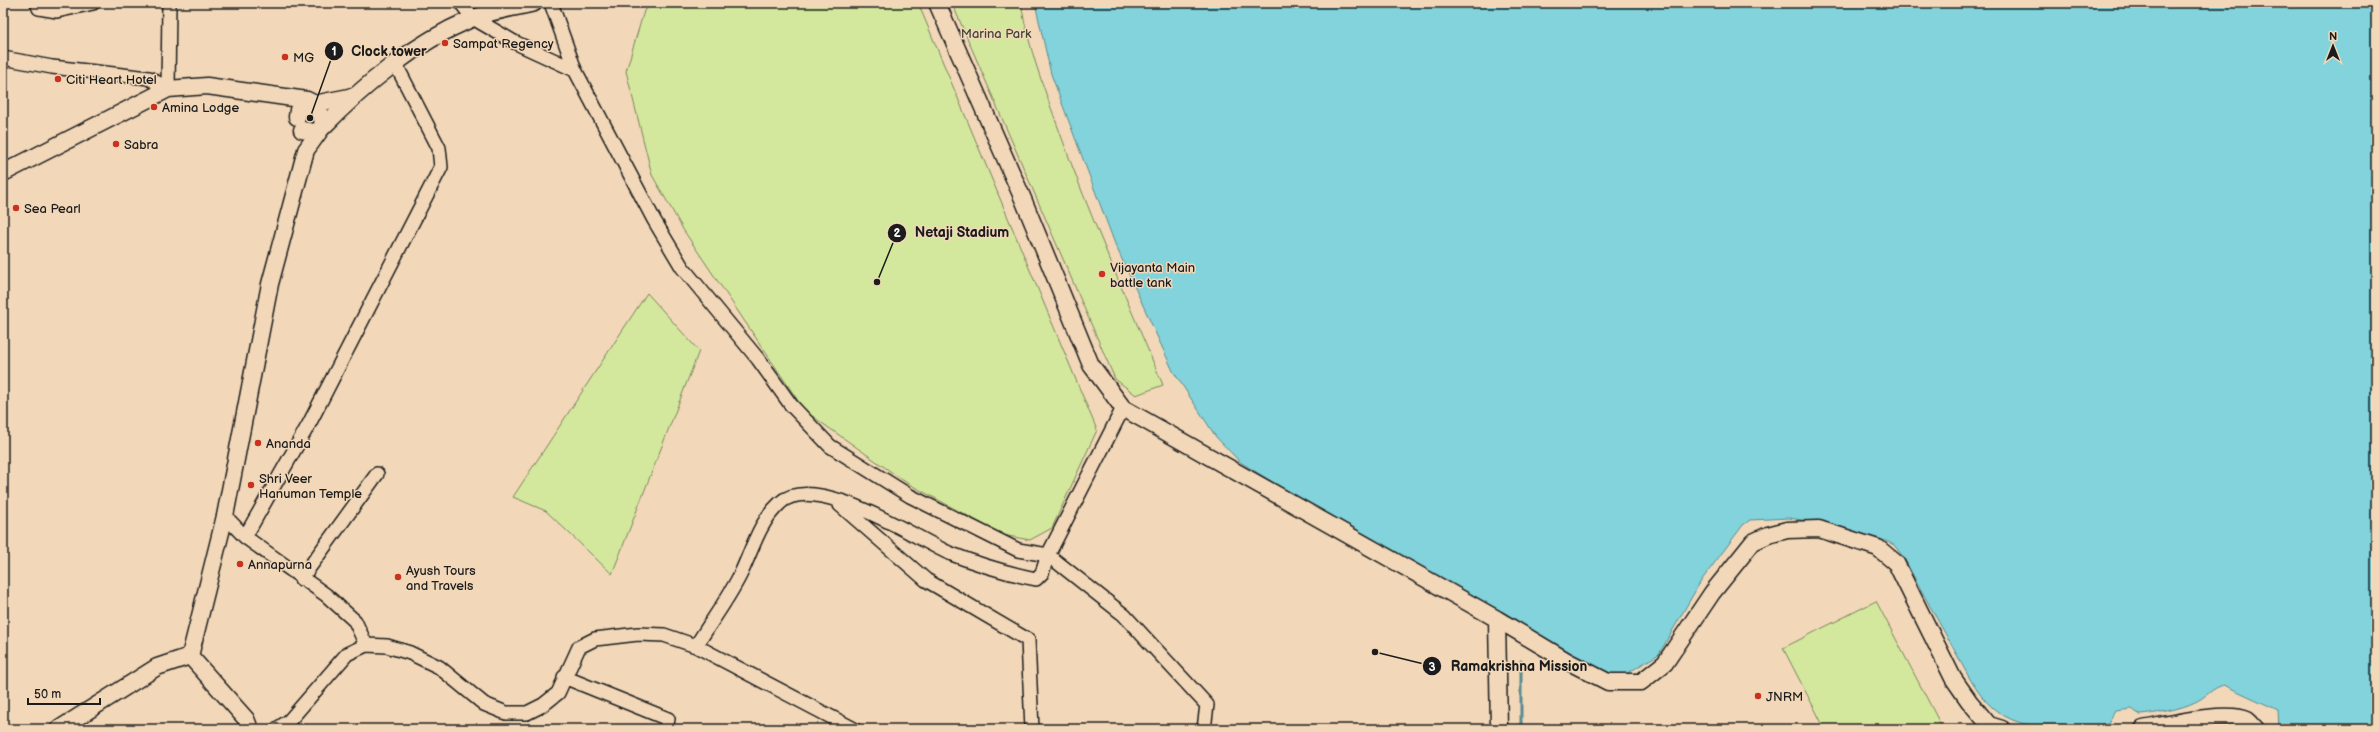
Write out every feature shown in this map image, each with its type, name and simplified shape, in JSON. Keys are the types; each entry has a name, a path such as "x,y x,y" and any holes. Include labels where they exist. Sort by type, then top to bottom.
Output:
{"main road":[{"path":"190,656 225,516 270,284 306,150 321,129 355,95 395,63 422,44 473,18 534,3"},
{"path":"937,3 1020,192 1091,366 1123,408 1497,619 1567,661 1608,682 1641,682 1665,663 1712,593 1753,542 1768,534 1787,530 1819,529 1878,548 1896,563 1953,678 1991,728"},
{"path":"3,173 168,89 207,86 282,96 316,104"},
{"path":"306,150 298,110 306,105 332,102 355,95"},
{"path":"282,96 292,106 300,124 314,132 321,129"},
{"path":"316,104 323,121 321,129"},
{"path":"1497,619 1500,729"},
{"path":"59,729 156,667 190,656"},
{"path":"190,656 246,719 250,729"},
{"path":"2143,729 2192,720 2224,717 2247,720 2256,729"}],"street":[{"path":"37,3 39,8 56,11 93,3"},
{"path":"3,58 52,66 149,78 168,89 169,3"},
{"path":"461,3 473,18 514,42 575,70"},
{"path":"551,3 575,70 654,220 682,267 758,359 791,405 830,446 910,496 1018,550 1048,555 1124,615 1207,706 1204,729"},
{"path":"245,537 309,424 441,167 439,148 395,63"},
{"path":"696,646 742,571 751,547 771,513 781,501 795,494 811,493 829,496 904,529 949,553 1013,574 1036,579 1042,573 1048,555 1123,408"},
{"path":"301,579 377,474"},
{"path":"829,496 926,580 1028,640 1032,729"},
{"path":"225,516 245,537 301,579 326,595 355,621 366,644"},
{"path":"277,729 294,716 347,654 366,644 387,646 410,653 439,667 484,704 506,713 527,713 543,705 558,693 579,647 595,639 638,634 664,635 696,646 854,729"},
{"path":"564,677 668,719 666,729"}],"green space":[{"path":"654,3 918,3 1097,430 1052,528 1030,540 1003,535 907,483 805,411 684,231 652,175 626,71 644,11"},
{"name":"Marina Park","path":"952,3 1021,3 1028,36 1037,67 1083,195 1163,385 1136,395 1115,379"},
{"path":"647,293 699,351 612,574 546,511 513,497"},
{"path":"1876,601 1943,729 1825,729 1783,648"}],"water":[{"path":"1035,3 2376,3 2376,729 2279,729 2278,710 2224,685 2216,688 2199,700 2183,707 2140,715 2132,709 2115,711 2108,723 2091,727 2056,729 2020,723 1993,708 1975,687 1904,558 1894,545 1886,541 1827,524 1789,518 1750,520 1743,525 1701,581 1659,654 1626,674 1610,674 1541,638 1287,491 1240,462 1216,437 1173,371 1115,244 1051,74"}],"waterway":[{"path":"1521,661 1521,729"}],"place":[{"name":"Sampat Regency","path":"445,43"},
{"name":"MG","path":"285,57"},
{"name":"Citi Heart Hotel","path":"58,79"},
{"name":"Amina Lodge","path":"154,107"},
{"name":"Clock tower","path":"310,118"},
{"name":"Sabra","path":"116,144"},
{"name":"Sea Pearl","path":"16,208"},
{"name":"Vijayanta Main battle tank","path":"1102,274"},
{"name":"Netaji Stadium","path":"877,282"},
{"name":"Ananda","path":"258,443"},
{"name":"Shri Veer Hanuman Temple","path":"251,485"},
{"name":"Annapurna","path":"240,564"},
{"name":"Ayush Tours and Travels","path":"398,577"},
{"name":"Ramakrishna Mission","path":"1375,652"},
{"name":"JNRM","path":"1758,696"}]}
